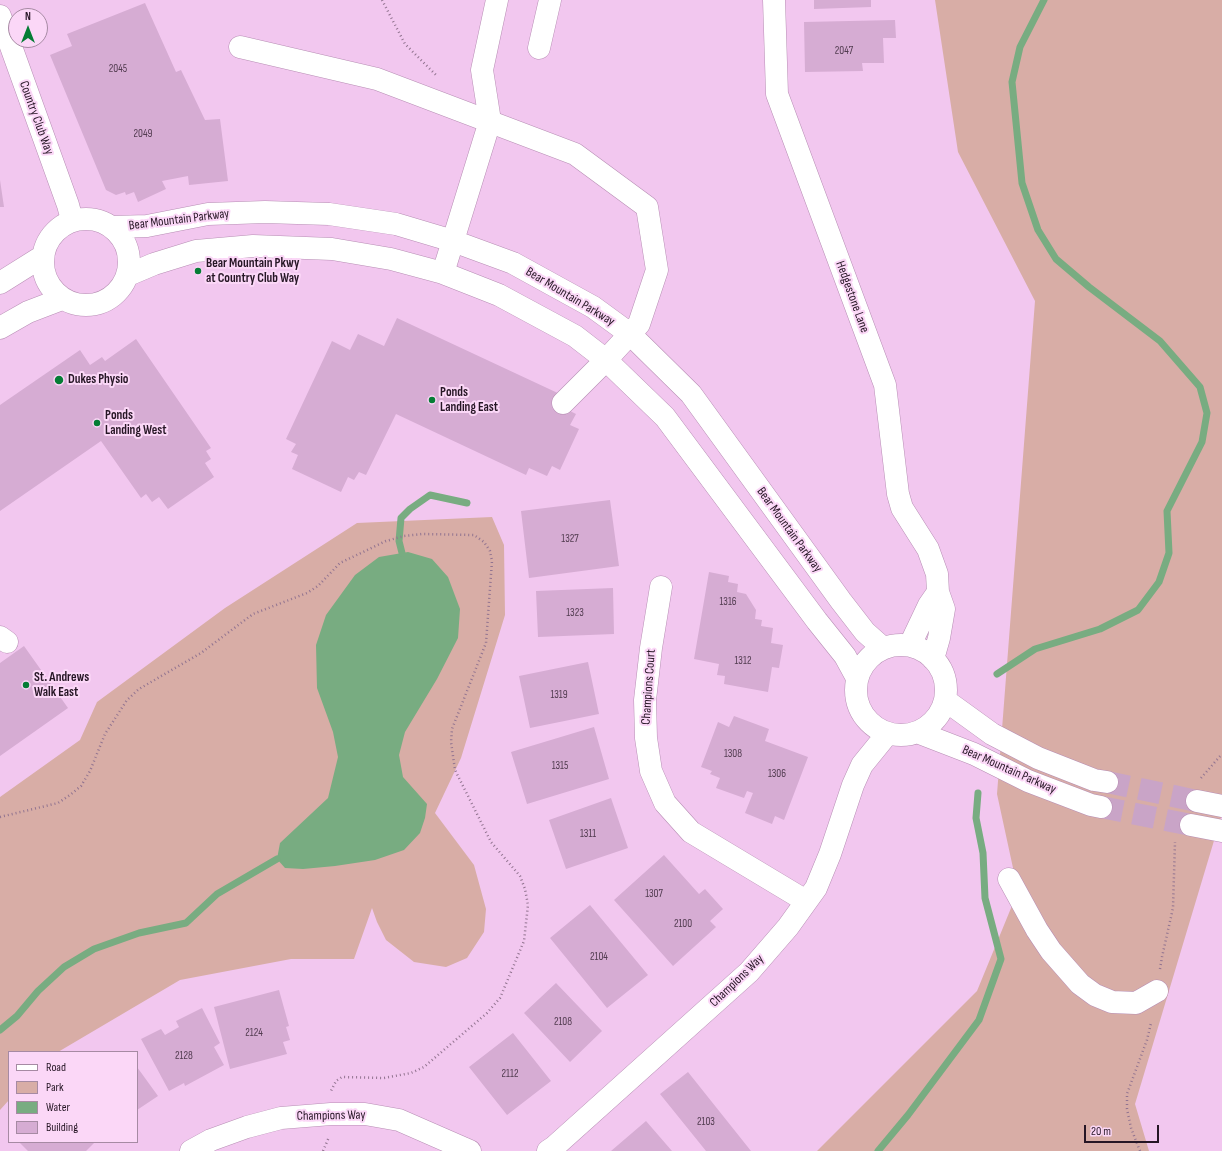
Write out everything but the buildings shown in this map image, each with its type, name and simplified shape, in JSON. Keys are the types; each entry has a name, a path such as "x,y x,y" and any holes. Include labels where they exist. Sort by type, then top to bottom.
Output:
{"street":[{"path":"443,273 490,122 482,70 497,0"},
{"path":"539,48 550,0"},
{"name":"Hedgestone Lane","path":"774,0 777,94 885,385 898,494 902,508 928,549 937,574 938,592 944,609 939,638 933,658"},
{"name":"Country Club Way","path":"0,16 68,205 72,220"},
{"path":"240,47 377,79 575,154 647,206 657,270 639,324 563,403"},
{"name":"Bear Mountain Parkway","path":"113,227 147,226 208,214 265,212 329,214 396,224 453,241 513,263 593,307 630,334 691,394 841,601 865,632 883,648"},
{"path":"86,218 100,220 113,227 125,241 130,258 128,275 118,293 101,304 81,306 62,299 50,287 43,272 43,256 48,241 58,228 72,220 86,218"},
{"path":"128,275 154,264 196,251 253,246 332,249 391,259 443,273 499,295 575,336 606,360 665,417 817,621 845,656 857,678"},
{"path":"0,283 43,256"},
{"path":"0,328 28,312 62,299"},
{"name":"Champions Court","path":"661,587 651,648 645,700 646,738 650,771 665,803 691,832 806,901"},
{"path":"910,645 929,605 938,592"},
{"path":"896,645 910,645 922,650 933,658 942,671 946,685 945,700 940,713 930,724 917,732 903,735 888,733 875,727 864,717 858,705 855,691 857,678 862,666 871,655 883,648 896,645"},
{"name":"Bear Mountain Parkway","path":"945,700 992,734 1031,755 1094,780 1107,782"},
{"name":"Champions Way","path":"862,765 864,717"},
{"name":"Bear Mountain Parkway","path":"917,732 974,754 1028,781 1091,805 1101,807"},
{"name":"Champions Way","path":"548,1151 749,972 788,928 816,888 830,854 853,785 862,765 888,733"},
{"path":"1197,801 1222,806"},
{"path":"1191,824 1222,831"},
{"path":"1009,879 1037,930 1052,951 1080,984 1095,995 1112,1002 1136,1003 1158,991"},
{"name":"Champions Way","path":"191,1151 211,1140 246,1127 281,1118 331,1114 365,1114 399,1120 470,1151"}],"path":[{"path":"382,0 405,44 442,79"},
{"path":"0,817 58,803 70,796 81,786 90,771 105,734 127,700 139,689 201,653 253,614 308,593 318,586 340,563 386,541 404,536 422,534 474,535 484,542 490,551 492,561 486,643 452,729 451,742 455,770 491,842 520,876 525,889 528,905 524,941 500,998 487,1013 424,1066 411,1073 384,1078 342,1077 336,1081 331,1091 331,1096"},
{"path":"1199,780 1222,754"},
{"path":"323,1151 330,1133"}],"green space":[{"path":"935,0 1222,0 1222,814 1135,1104 1149,1151 817,1151 977,991 1018,891 997,794 1035,301 958,152"},
{"path":"492,517 504,545 505,615 461,758 435,813 474,865 486,909 484,932 467,958 446,967 414,962 386,940 372,908 354,959 291,959 180,980 60,1051 8,1051 8,1101 0,1110 0,797 80,740 97,702 225,608 357,523"}],"water":[{"path":"408,552 432,559 448,577 460,609 458,638 437,679 405,732 399,755 403,777 427,804 425,818 420,833 404,850 375,860 303,869 285,868 277,859 280,843 328,798 338,757 333,732 317,688 316,645 326,615 355,575 379,557"}],"waterway":[{"path":"997,674 1035,649 1100,629 1138,610 1159,582 1169,553 1167,511 1202,442 1207,413 1200,387 1160,341 1089,287 1056,259 1038,230 1022,183 1012,82 1020,47 1044,0"},
{"path":"402,553 399,541 401,518 410,509 430,495 467,503"},
{"path":"878,1151 908,1115 979,1020 1001,959 985,898 983,853 976,818 978,793"},
{"path":"0,1030 17,1016 38,991 64,967 94,949 139,933 186,923 217,894 277,859"}],"tunnel":[{"path":"1107,782 1197,801"},
{"path":"1101,807 1191,825"}],"place":[{"name":"Bear Mountain Pkwy at Country Club Way","path":"198,271"},
{"name":"Dukes Physio","path":"59,380"},
{"name":"Ponds Landing East","path":"432,400"},
{"name":"Ponds Landing West","path":"97,423"},
{"name":"St. Andrews Walk East","path":"26,685"}]}
